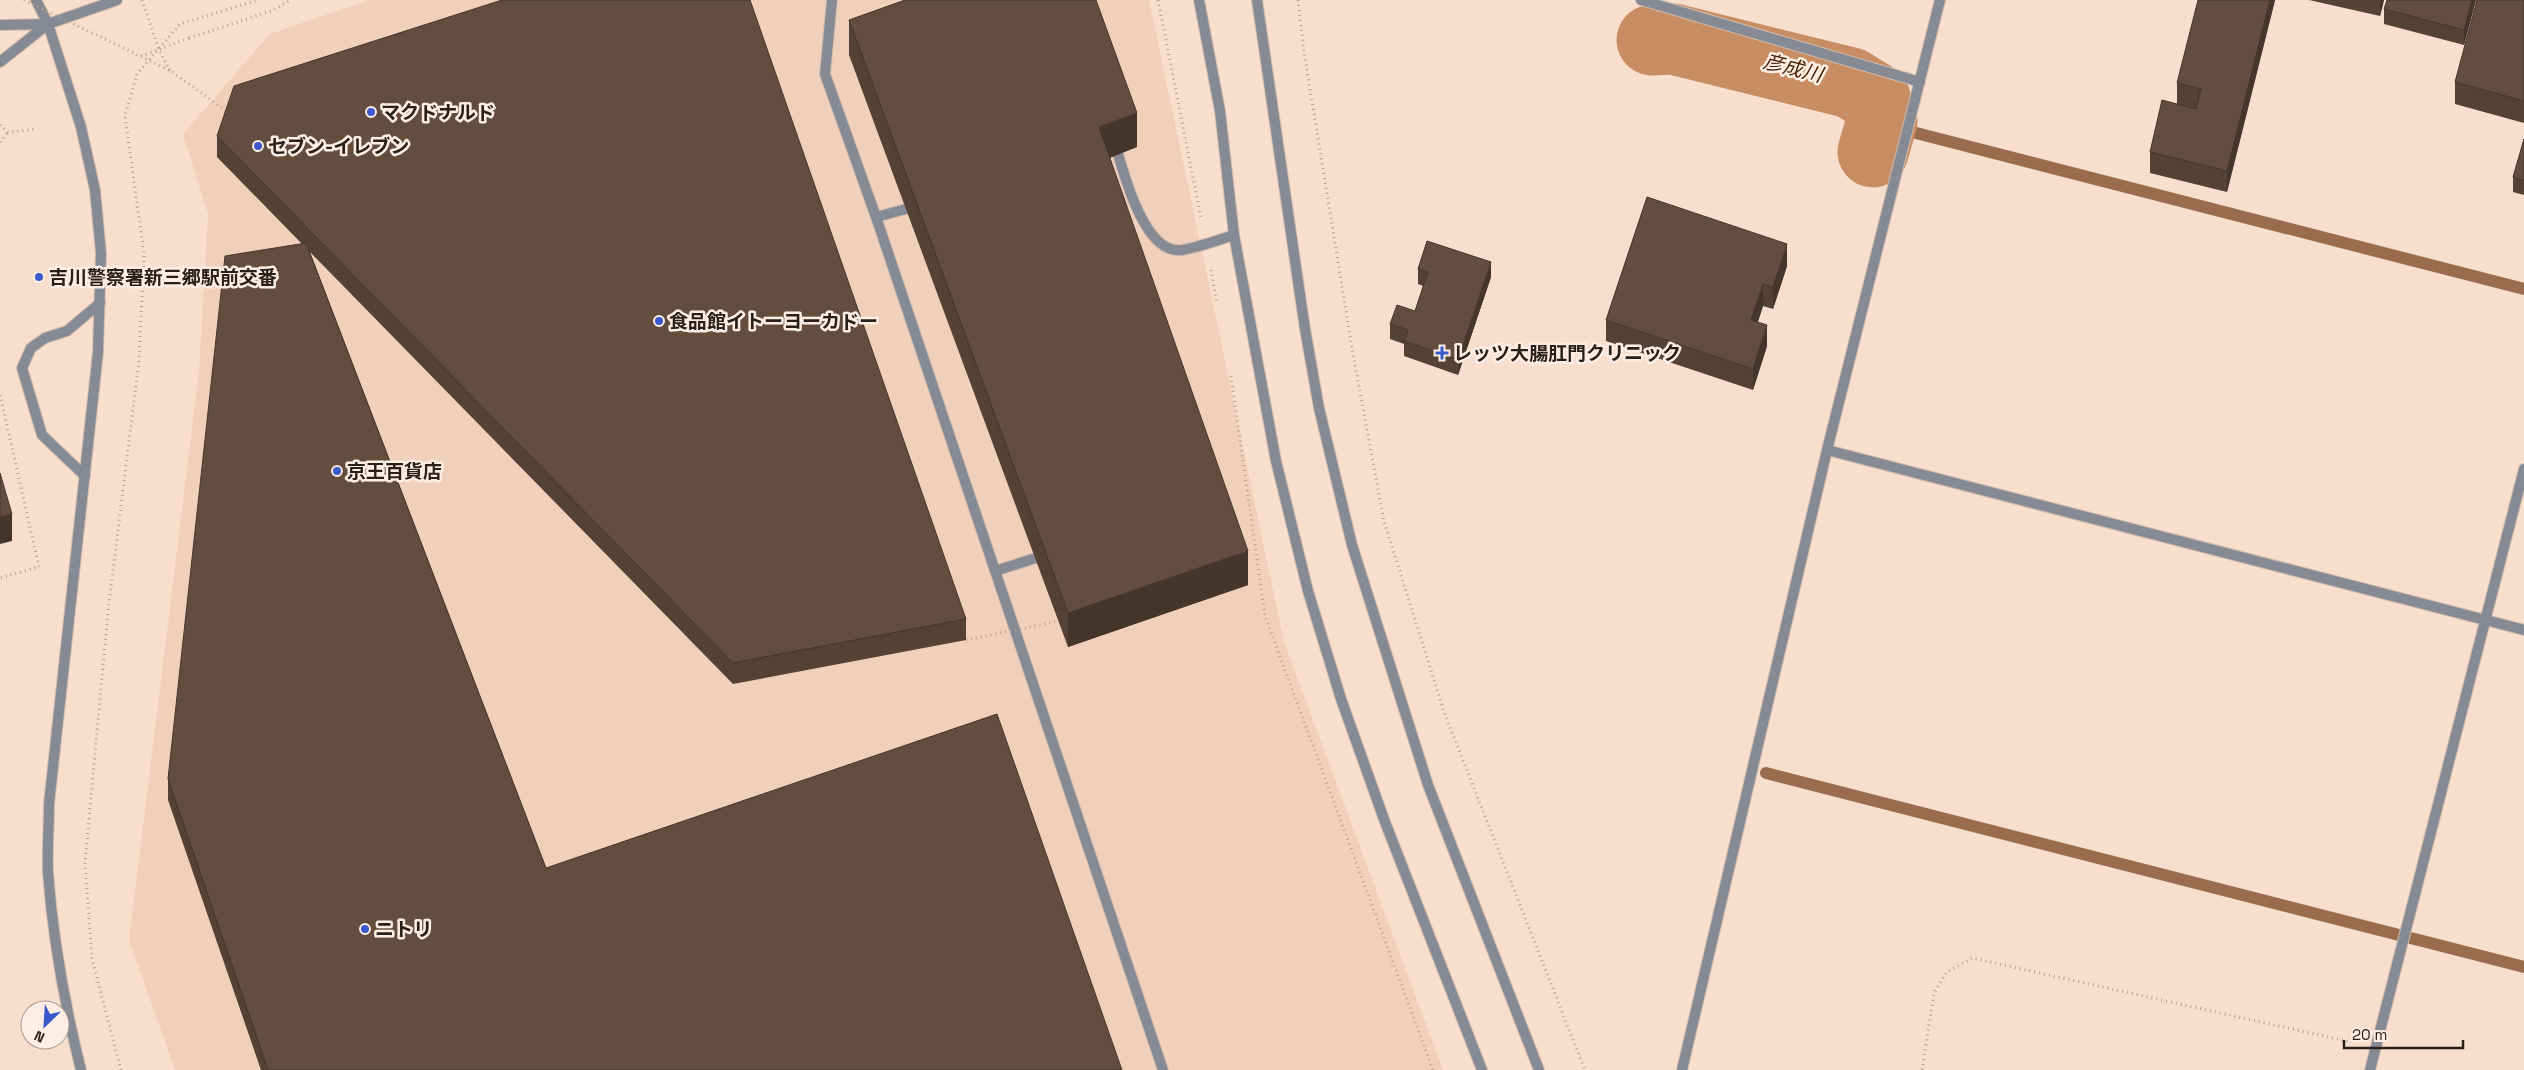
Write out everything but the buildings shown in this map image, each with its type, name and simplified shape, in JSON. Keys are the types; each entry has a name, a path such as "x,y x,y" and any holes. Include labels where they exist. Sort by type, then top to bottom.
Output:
{"street":[{"path":"36,0 48,24 82,127 95,190 101,253 100,303 85,476 49,804 48,872 66,1006 81,1070"},
{"path":"0,25 48,24 117,0"},
{"path":"832,0 825,74 876,217 1163,1070"},
{"path":"1199,0 1220,111 1234,235 1276,461 1311,600 1341,699 1384,822 1482,1070"},
{"path":"1256,0 1305,329 1319,408 1352,545 1428,785 1540,1070"},
{"path":"1641,0 1920,82"},
{"path":"1682,1070 1827,450 1940,0"},
{"path":"0,62 48,24"},
{"path":"1118,154 1121,182 1152,238 1167,248 1181,250 1234,235"},
{"path":"876,217 906,209"},
{"path":"85,476 42,435 22,368 30,348 46,338 67,331 100,303"},
{"path":"1827,450 2524,630"},
{"path":"2370,1070 2524,469"},
{"path":"995,571 1036,558"}],"path":[{"path":"24,0 171,71 231,115"},
{"path":"142,0 159,50 171,71"},
{"path":"121,1070 92,959 85,863 108,611 139,360 144,254 125,116 138,74 180,24 258,0"},
{"path":"140,56 271,11 291,0"},
{"path":"1298,0 1304,52 1354,360 1384,521 1444,712 1585,1070"},
{"path":"0,126 8,132 37,129"},
{"path":"0,142 8,132"},
{"path":"0,395 39,567 0,578"},
{"path":"966,640 1059,621"},
{"path":"1922,1070 1934,994 1947,972 1972,958 2376,1047"}],"shaded area":[{"path":"370,0 1149,0 1284,642 1443,1070 175,1070 129,940 199,371 208,214 183,134 270,34"}],"waterway":[{"name":"彦成川","path":"1652,40 1673,39 1851,83 1875,98 1882,121 1873,152"},
{"path":"1881,124 2524,289"},
{"path":"1766,773 2524,967"}],"place":[{"name":"マクドナルド","path":"371,112"},
{"name":"セブン-イレブン","path":"258,146"},
{"name":"吉川警察署新三郷駅前交番","path":"39,277"},
{"name":"食品館イトーヨーカドー","path":"659,321"},
{"name":"レッツ大腸肛門クリニック","path":"1442,353"},
{"name":"京王百貨店","path":"337,471"},
{"name":"ニトリ","path":"365,929"}]}
